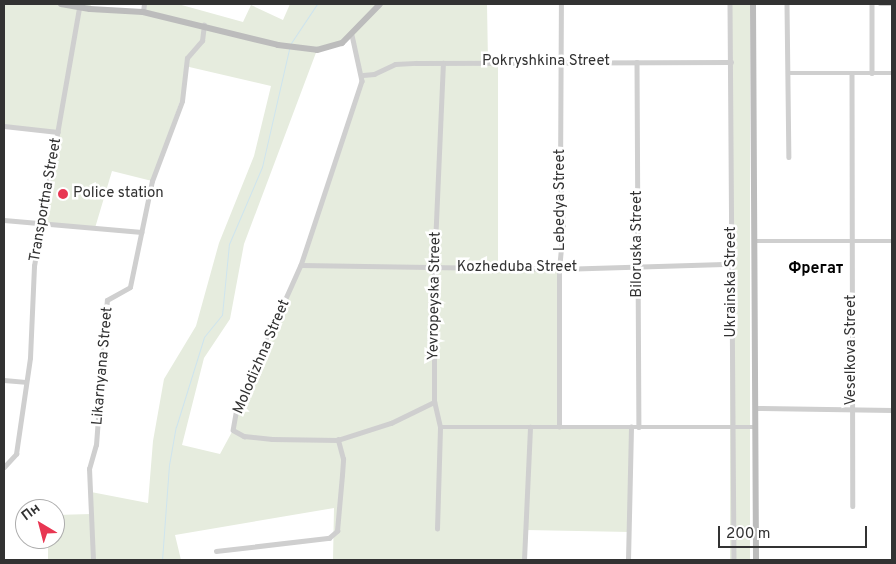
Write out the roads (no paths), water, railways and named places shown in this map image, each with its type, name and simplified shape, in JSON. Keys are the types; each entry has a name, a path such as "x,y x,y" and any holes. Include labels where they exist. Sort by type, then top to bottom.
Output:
{"street":[{"path":"61,4 144,12 204,25 278,45 317,50 342,43 352,35 380,4"},
{"path":"144,4 144,12"},
{"name":"Lebedya Street","path":"559,427 559,269 563,228 560,180 562,4"},
{"name":"Ukrainska Street","path":"730,4 734,560"},
{"path":"753,4 756,560"},
{"path":"787,4 789,158"},
{"path":"872,4 872,73"},
{"path":"880,4 892,4"},
{"name":"Transportna Street","path":"4,467 16,454 30,358 34,266 43,223 79,7"},
{"name":"Likarnyana Street","path":"93,560 89,469 96,444 107,300 130,287 152,181 182,101 187,58 202,41 204,25"},
{"path":"352,35 363,75"},
{"name":"Biloruska Street","path":"637,62 639,427"},
{"name":"Pokryshkina Street","path":"363,75 374,74 395,64 731,62"},
{"name":"Yevropeyska Street","path":"437,530 440,427 434,402 434,268 443,63"},
{"path":"788,73 892,73"},
{"name":"Veselkova Street","path":"852,74 853,506"},
{"name":"Molodizhna Street","path":"338,440 272,439 244,436 233,430 237,408 301,265 363,75"},
{"path":"4,126 58,132"},
{"path":"4,220 141,232"},
{"path":"755,241 892,241"},
{"name":"Kozheduba Street","path":"301,265 559,269 732,264"},
{"path":"4,380 25,382"},
{"path":"216,551 328,538 336,531 342,476 342,459 338,440 391,423 434,402"},
{"path":"756,408 892,410"},
{"path":"440,427 756,427"},
{"path":"524,560 530,427"},
{"path":"628,560 632,427"}],"waterway":[{"path":"291,43 317,4"},
{"path":"162,560 169,465 176,427 204,337 222,315 229,244 262,167 289,49"}],"place":[{"name":"Police station","path":"63,194"}],"district":[{"name":"Фрегат","path":"816,269"}]}
